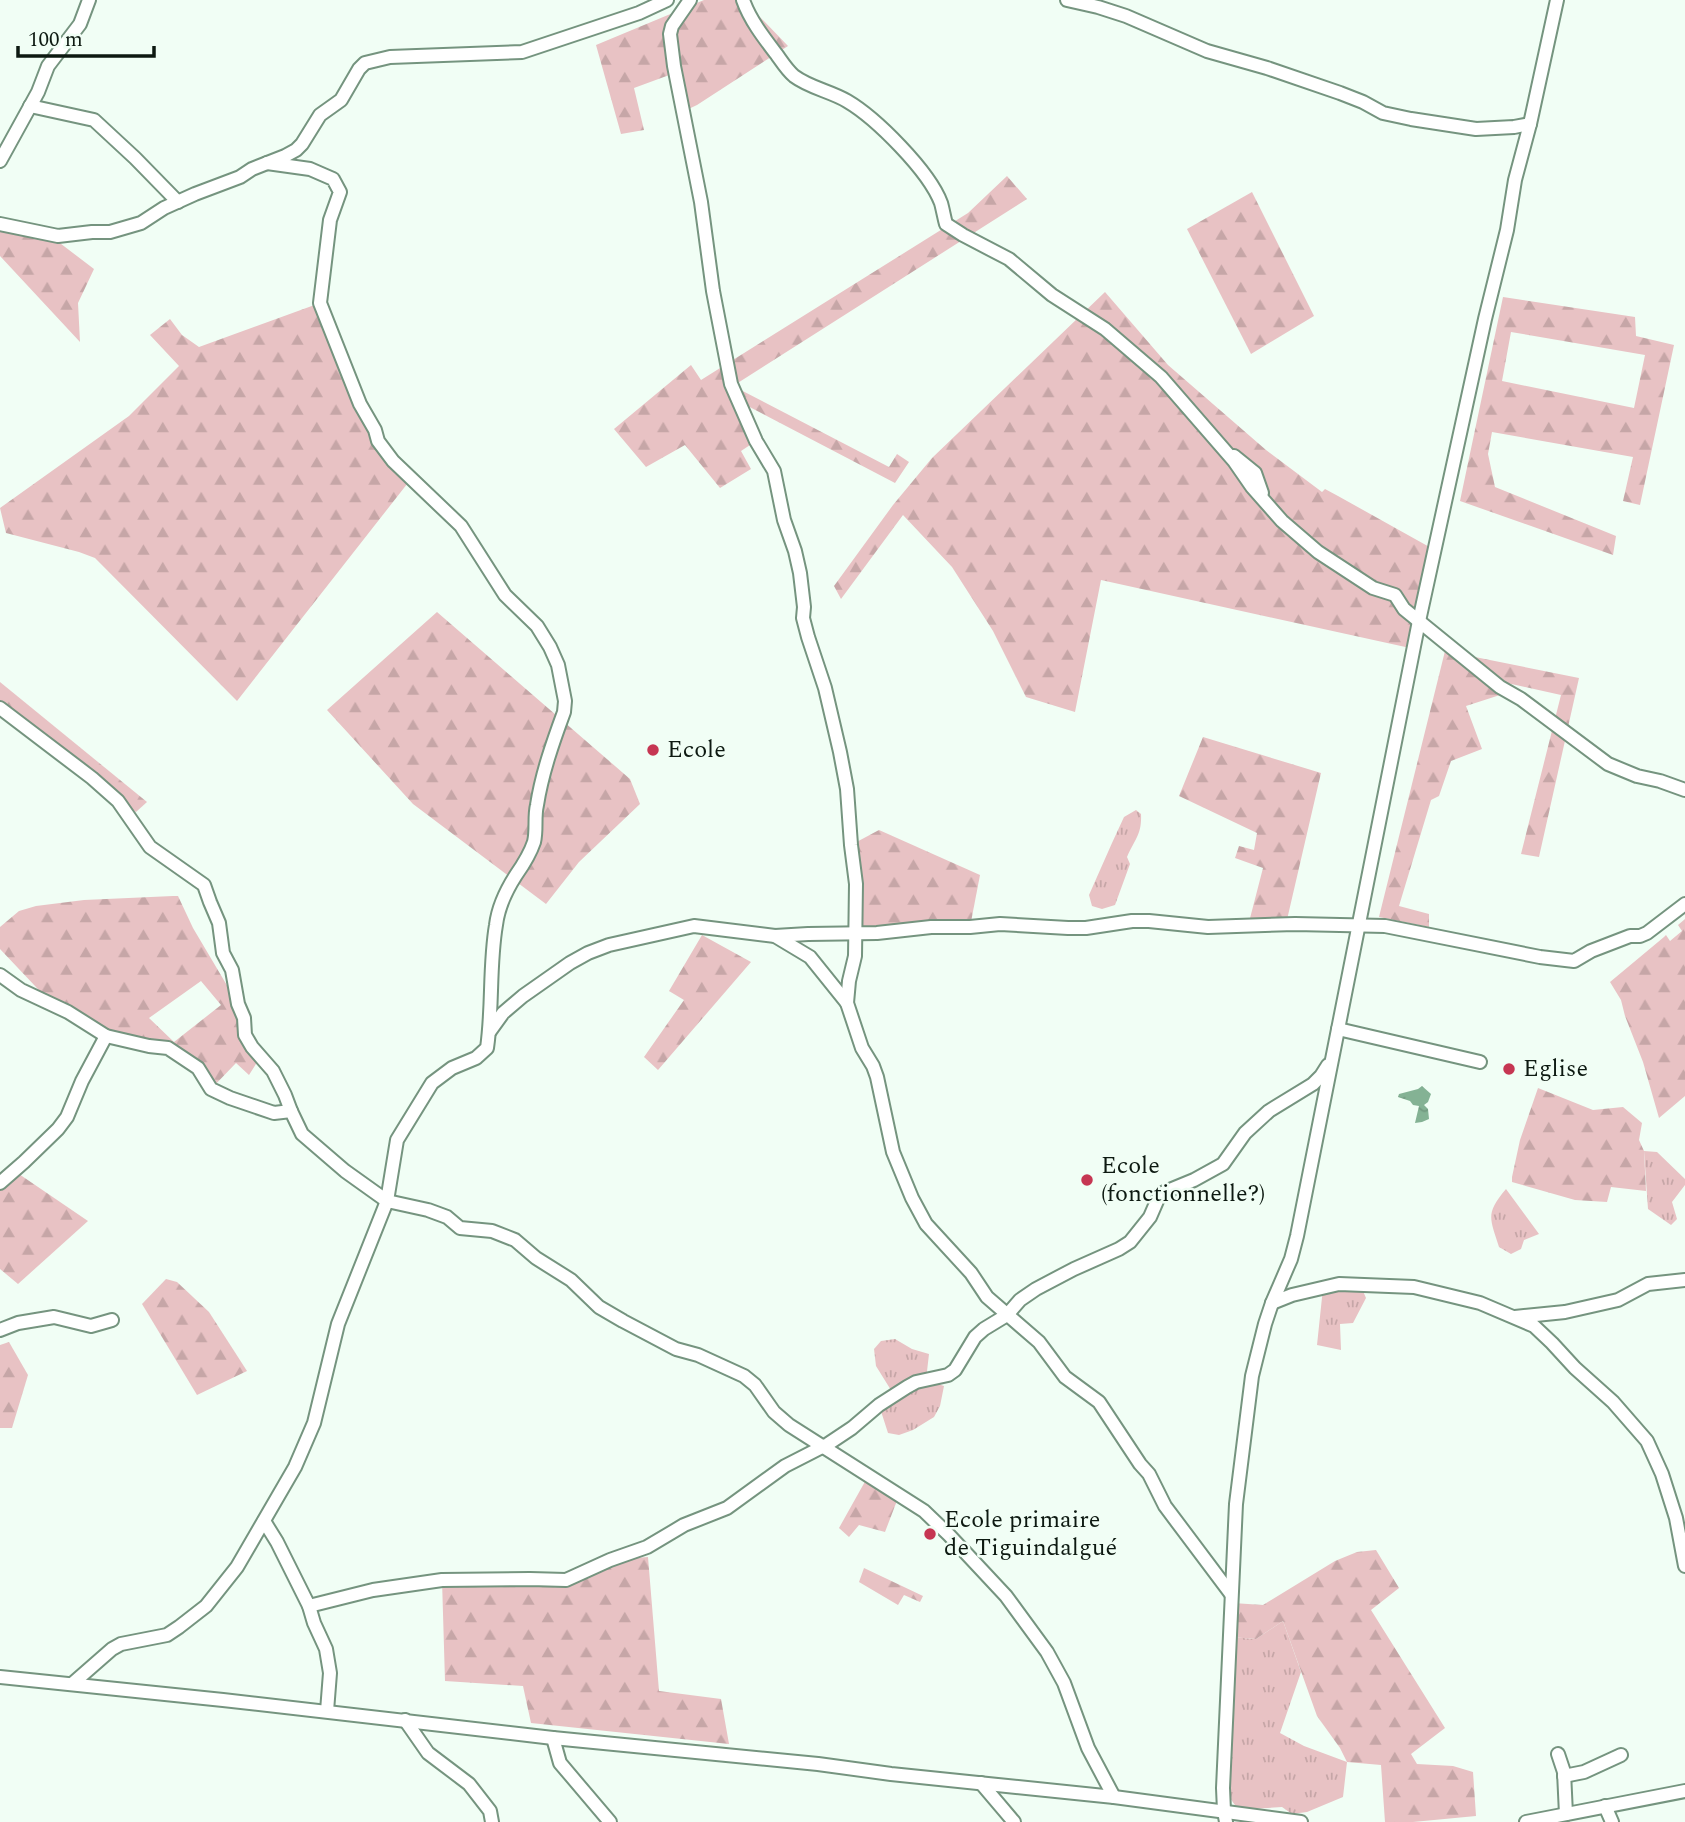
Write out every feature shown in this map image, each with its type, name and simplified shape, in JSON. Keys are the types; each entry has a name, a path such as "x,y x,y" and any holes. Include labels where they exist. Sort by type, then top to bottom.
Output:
{"street":[{"path":"0,161 48,66 80,24 89,0"},
{"path":"0,224 58,236 110,232 141,223 195,194 285,156 302,144 320,115 341,100 365,63 390,57 522,52 639,13 667,0"},
{"path":"690,0 672,26 671,43 701,201 715,300 731,384 756,442 774,471 784,520 800,573 803,618 833,719 847,789 856,884 855,956 847,1003"},
{"path":"743,0 766,41 788,71 872,117 920,169 940,202 946,224 1009,258 1052,295 1105,329 1161,377 1282,521 1318,552 1373,589 1395,594 1404,608 1500,687 1521,699 1608,764 1685,790"},
{"path":"1067,0 1126,16 1207,51 1340,93 1383,113 1476,129 1530,124"},
{"path":"1225,1816 1223,1777 1237,1493 1252,1376 1272,1303 1291,1259 1297,1236 1419,621 1557,0"},
{"path":"30,106 94,120 178,202"},
{"path":"72,1684 112,1649 167,1635 193,1618 237,1567 295,1467 314,1423 338,1324 387,1201 397,1140 432,1083 452,1068 476,1058 487,1048 496,922 505,896 526,861 534,841 536,807 542,778 564,712 563,684 558,665 537,626 505,595 461,526 393,461 378,441 375,430 360,404 320,303 330,220 340,192 333,179 310,169 267,163"},
{"path":"0,708 92,778 118,801 150,847 204,885 219,923 223,953 232,970 234,988 244,1018 245,1035 273,1071 302,1133 345,1171 387,1201 447,1217 460,1228 492,1231 511,1238 549,1268 571,1280 599,1307 676,1349 698,1355 744,1376 767,1399 774,1412 789,1425 924,1511 1006,1596 1046,1652 1064,1683 1088,1748 1114,1797"},
{"path":"489,1032 503,1013 534,988 588,953 609,945 694,926 775,936 855,934 1000,924 1086,928 1140,921 1209,927 1360,925 1385,926 1540,957 1574,961 1591,951 1630,936 1647,933 1685,904"},
{"path":"775,936 810,957 847,1003 862,1048 877,1077 892,1152 926,1224 971,1273 987,1297 1039,1342 1065,1377 1099,1402 1149,1474 1165,1507 1231,1594"},
{"path":"0,975 21,990 68,1012 107,1036 168,1048 198,1068 211,1088 220,1093 274,1113 292,1111"},
{"path":"1338,1030 1480,1062"},
{"path":"0,1183 58,1129 67,1117 82,1081 107,1036"},
{"path":"309,1606 373,1590 442,1580 566,1580 647,1547 684,1525 727,1507 785,1466 823,1447 852,1428 879,1405 907,1387 916,1382 940,1378 955,1370 975,1337 1007,1315 1020,1300 1036,1289 1130,1242 1150,1217 1160,1194 1195,1181 1223,1164 1245,1133 1269,1111 1313,1084 1333,1055"},
{"path":"1515,1317 1565,1312 1618,1300 1648,1284 1685,1280"},
{"path":"1272,1303 1292,1295 1339,1284 1415,1287 1480,1303 1534,1326 1574,1368 1613,1402 1647,1441 1662,1474 1676,1518 1685,1566"},
{"path":"0,1330 18,1323 54,1317 91,1326 112,1320"},
{"path":"264,1521 309,1606 326,1649 330,1662 327,1711"},
{"path":"0,1676 1114,1797 1225,1816 1301,1822"},
{"path":"405,1720 428,1753 469,1784 490,1811 492,1822"},
{"path":"553,1738 560,1763 610,1822"},
{"path":"1558,1754 1564,1776 1566,1814"},
{"path":"1564,1776 1584,1772 1621,1755"},
{"path":"981,1783 1014,1822"},
{"path":"1526,1822 1685,1791"},
{"path":"1605,1806 1612,1822"}],"green space":[{"path":"704,0 747,0 788,46 697,105 680,113 672,74 634,88 644,130 621,134 596,45"},
{"path":"1007,176 1027,199 733,386 889,467 897,454 909,462 895,483 742,403 756,441 741,451 751,469 720,488 685,445 646,467 614,429 691,365 701,380 968,213"},
{"path":"1252,192 1314,316 1251,354 1187,229"},
{"path":"0,224 48,234 94,269 78,303 80,342 0,256"},
{"path":"1105,292 1168,365 1266,450 1322,492 1325,489 1433,549 1410,648 1101,580 1075,712 1026,697 993,631 952,567 903,515 841,599 834,586 893,505 932,458"},
{"path":"1503,297 1635,317 1636,336 1674,345 1640,505 1623,501 1633,457 1492,432 1488,454 1495,487 1616,536 1613,555 1460,501","holes":["1511,332 1645,355 1634,408 1502,381"]},
{"path":"320,303 360,404 411,479 237,701 95,558 6,533 0,508 129,416 179,366 150,335 170,319 182,335 199,347"},
{"path":"437,612 630,779 640,804 579,862 546,904 413,804 327,710"},
{"path":"1445,651 1579,678 1539,857 1521,854 1561,695 1507,683 1500,695 1466,706 1482,749 1451,761 1439,796 1431,800 1399,906 1429,914 1429,927 1379,917"},
{"path":"0,682 147,802 136,812 118,801 0,708"},
{"path":"1203,737 1321,773 1286,924 1248,926 1263,868 1235,858 1239,846 1254,850 1257,833 1179,796"},
{"path":"1136,810 1141,814 1140,827 1127,857 1130,864 1115,905 1102,909 1092,906 1089,895 1112,843 1124,817"},
{"path":"879,830 980,875 970,927 854,934 851,845"},
{"path":"178,896 193,928 238,1004 261,1056 249,1075 236,1063 211,1089 168,1048 111,1038 53,1005 0,949 0,927 19,911 84,900","holes":["201,981 221,1005 174,1042 149,1018"]},
{"path":"1685,919 1685,1096 1659,1118 1621,1000 1610,982 1666,935 1670,941 1682,931 1678,925"},
{"path":"702,935 751,962 658,1070 644,1057 684,1000 669,991"},
{"path":"1538,1088 1593,1110 1623,1107 1642,1123 1639,1140 1644,1151 1646,1191 1611,1187 1607,1202 1575,1200 1512,1182 1520,1140"},
{"path":"1644,1151 1657,1152 1685,1179 1685,1185 1672,1202 1677,1219 1671,1225 1648,1209"},
{"path":"16,1172 88,1221 18,1284 0,1269 0,1186"},
{"path":"1506,1189 1539,1234 1524,1240 1521,1249 1511,1254 1499,1247 1491,1216"},
{"path":"166,1279 177,1282 209,1312 247,1371 197,1395 142,1304"},
{"path":"1360,1284 1366,1298 1353,1323 1340,1324 1341,1350 1317,1345 1323,1288"},
{"path":"895,1339 912,1349 929,1354 926,1380 944,1386 940,1406 934,1417 899,1435 888,1433 879,1405 894,1395 876,1366 874,1349 881,1341"},
{"path":"9,1342 28,1375 12,1428 0,1428 0,1345"},
{"path":"867,1478 898,1498 885,1532 859,1525 849,1537 839,1528"},
{"path":"1376,1550 1399,1588 1371,1610 1445,1728 1411,1754 1417,1764 1453,1766 1473,1772 1476,1816 1385,1822 1381,1765 1347,1762 1317,1716 1283,1621 1256,1639 1230,1637 1233,1603 1263,1605 1335,1561 1357,1552"},
{"path":"648,1557 659,1691 721,1699 729,1744 531,1723 523,1686 445,1681 442,1580 566,1580 610,1560"},
{"path":"864,1568 923,1596 920,1602 904,1595 898,1605 859,1582"},
{"path":"1283,1621 1301,1672 1280,1733 1304,1746 1347,1762 1343,1797 1307,1812 1292,1814 1282,1807 1237,1808 1223,1788 1230,1637 1256,1639"}],"water":[{"path":"1422,1086 1431,1094 1424,1105 1428,1109 1429,1119 1415,1123 1419,1106 1398,1097 1399,1094"}],"place":[{"name":"Ecole","path":"653,750"},
{"name":"Eglise","path":"1509,1069"},
{"name":"Ecole (fonctionnelle?)","path":"1087,1180"},
{"name":"Ecole primaire de Tiguindalgué","path":"930,1534"}]}
